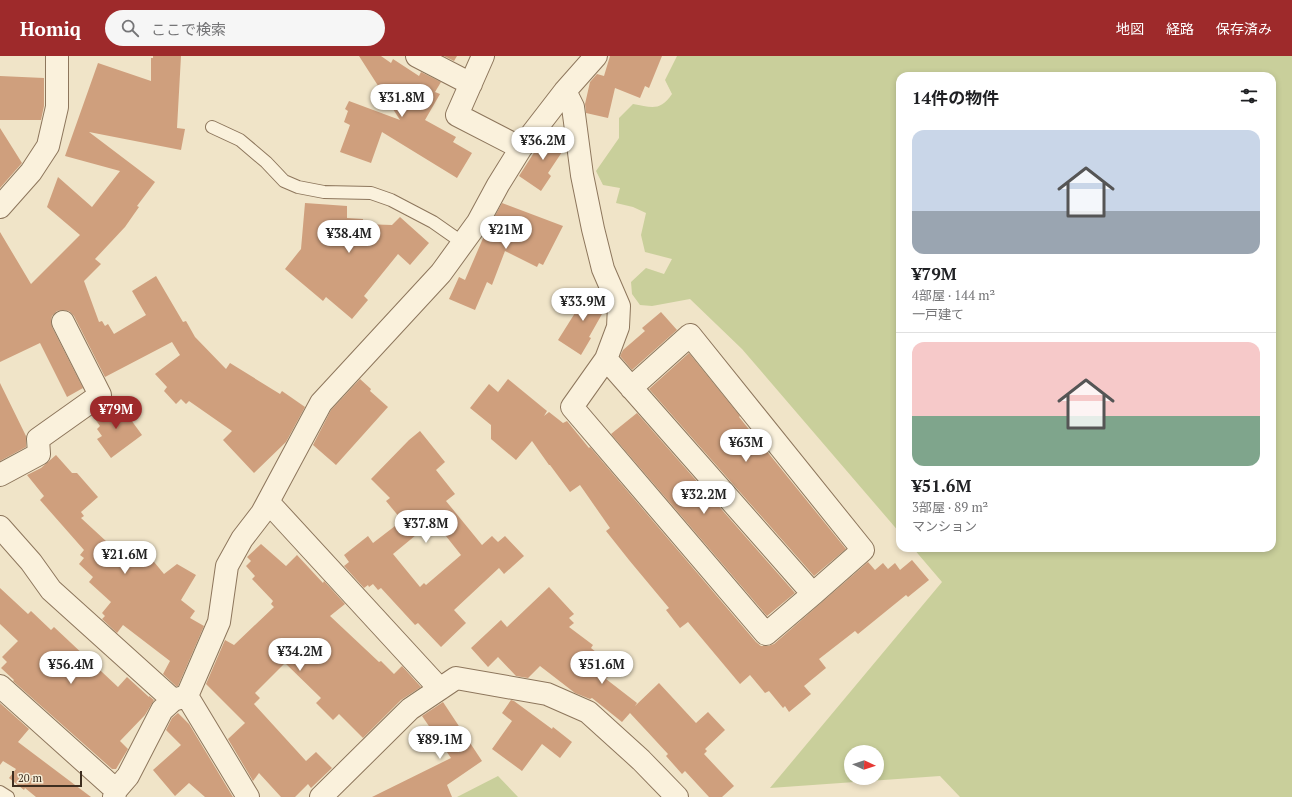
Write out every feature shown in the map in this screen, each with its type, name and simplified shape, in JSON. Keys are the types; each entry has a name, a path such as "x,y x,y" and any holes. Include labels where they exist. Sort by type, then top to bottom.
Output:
{"street":[{"path":"0,207 31,172 48,146 57,107 57,56"},
{"path":"417,56 471,84"},
{"path":"483,56 457,115 521,148"},
{"path":"0,686 116,794 128,776 162,710 180,698 219,622 227,566 242,539 262,513 321,403 441,273 478,222 498,185 521,148 565,91 596,56"},
{"path":"565,91 573,107 582,175 594,236 603,269 619,306 618,327 606,359 572,407 766,634 863,550 690,335 631,388"},
{"path":"0,475 39,454 38,439 100,395 63,322"},
{"path":"606,359 813,594"},
{"path":"268,502 440,689"},
{"path":"0,527 31,562 51,590 180,698 248,797"},
{"path":"321,797 410,709 456,678 547,694 588,712 641,760 677,797"}],"lane":[{"path":"212,127 240,140 266,162 284,181 298,187 324,192 371,193 391,200 433,222 463,243"},
{"path":"0,792 8,797"}],"green space":[{"path":"677,56 1292,56 1292,797 960,797 940,776 884,780 884,745 844,745 844,783 770,788 942,582 916,552 1276,552 1276,72 896,72 896,528 742,349 690,299 652,306 640,305 632,294 631,282 646,268 664,274 672,259 645,252 641,235 646,213 633,207 616,203 620,188 603,185 596,171 619,138 619,118 633,104 655,107 668,100 672,94 665,80"},
{"path":"498,776 518,797 457,797"}],"building":[{"path":"153,56 181,56 177,128 185,129 181,150 89,132 155,182 137,206 139,207 125,227 95,259 101,264 84,281 99,322 102,321 105,326 108,324 114,334 146,315 132,291 156,276 183,322 186,321 195,337 226,369 230,363 280,394 282,391 305,407 286,442 254,473 223,440 232,431 189,401 186,404 181,399 176,404 164,391 167,387 155,374 180,355 172,342 105,377 74,316 69,311 63,310 57,311 52,316 52,327 83,388 67,397 40,343 0,362 0,232 31,284 80,235 47,207 58,177 92,207 120,171 65,156 98,63 151,81 151,58 153,58"},
{"path":"359,56 381,56 391,63 393,59 419,76 421,72 441,82 435,92 440,94 425,120 456,137 453,142 472,153 457,178 382,132 371,163 340,152 350,125 344,122 348,111 345,109 349,101 400,120"},
{"path":"444,56 457,56 454,61"},
{"path":"610,56 662,56 649,88 645,86 640,98 615,88 608,118 586,113 585,104 590,82 597,74 604,76"},
{"path":"0,76 44,78 44,106 41,120 0,120"},
{"path":"0,128 22,163 0,188"},
{"path":"549,132 564,141 566,146 548,173 551,176 541,191 519,176"},
{"path":"305,203 347,206 347,218 363,219 363,224 392,225 400,217 429,243 410,265 398,254 364,296 368,300 352,319 326,297 323,301 285,269 301,249"},
{"path":"502,203 563,226 543,265 539,263 537,267 505,251 492,285 487,282 475,310 449,299 459,277 465,280 484,236"},
{"path":"585,290 603,300 606,307 589,337 591,338 581,355 558,340 575,313 573,312"},
{"path":"661,312 677,330 632,370 620,356 623,350 645,331 642,328"},
{"path":"689,353 846,549 814,576 649,389"},
{"path":"360,379 371,389 370,391 388,407 336,465 313,445 331,410"},
{"path":"508,379 547,411 544,416 549,412 563,423 567,421 761,646 774,644 868,562 875,570 883,563 888,569 895,563 900,570 912,560 929,580 908,597 906,595 858,634 855,631 819,659 826,668 804,686 811,694 789,712 785,706 783,708 769,691 765,693 750,675 740,684 688,622 680,628 666,610 669,608 606,531 610,528 580,485 570,492 532,441 516,460 491,439 491,425 470,408 489,384 498,392"},
{"path":"0,383 26,436 26,447 0,461"},
{"path":"118,402 142,435 111,458 97,439 102,436 97,429 100,426 95,419"},
{"path":"637,413 795,593 767,616 611,434"},
{"path":"420,431 445,462 436,470 455,494 446,501 482,545 492,536 498,542 505,536 524,556 504,574 499,568 454,610 466,623 441,647 418,623 415,625 381,588 378,590 373,584 364,588 344,566 349,562 344,555 368,536 373,543 395,526 416,535 393,554 420,587 424,583 426,585 461,555 434,521 417,534 405,524 386,501 390,498 371,479 409,440"},
{"path":"56,455 72,473 77,473 98,497 81,512 84,516 81,518 120,554 123,550 128,554 131,550 146,564 150,557 164,574 177,564 196,575 181,600 195,611 190,618 204,626 178,686 176,686 163,674 170,661 123,625 117,633 102,619 105,616 102,613 111,602 89,582 93,577 79,564 84,558 80,555 84,550 40,500 44,496 27,475 41,468"},
{"path":"261,544 286,566 297,555 345,604 330,616 394,674 402,666 421,687 401,700 363,738 339,714 333,720 316,703 321,698 285,663 255,693 260,698 254,704 306,761 316,752 332,768 311,788 308,784 295,797 281,797 259,773 253,781 228,739 245,723 206,684 225,640 234,645 274,607 271,604 273,601 252,579 255,576 246,566 251,561 247,557"},
{"path":"549,587 574,614 569,618 574,623 569,627 593,645 591,648 613,666 608,673 610,675 606,679 637,703 635,706 659,683 696,723 708,712 725,730 705,749 707,751 704,754 734,786 722,797 709,797 685,771 682,774 666,756 668,754 630,713 622,722 592,698 590,699 575,693 540,666 528,678 516,676 498,657 488,667 471,648 501,620 507,627"},
{"path":"0,588 28,614 31,611 51,630 54,627 118,687 127,677 154,700 145,715 120,741 128,749 116,769 112,769 13,681 14,680 1,668 7,662 2,657 18,641 0,624"},
{"path":"511,700 552,729 553,727 572,742 560,758 542,744 522,771 492,749 512,721 502,713"},
{"path":"443,702 482,761 447,785 452,797 372,797 451,758 422,716"},
{"path":"0,703 29,729 18,742 91,797 36,797 9,778 16,769 3,761 0,765"},
{"path":"178,713 189,724 233,797 205,797 189,783 175,796 153,770 181,745 166,730 172,718"}]}
